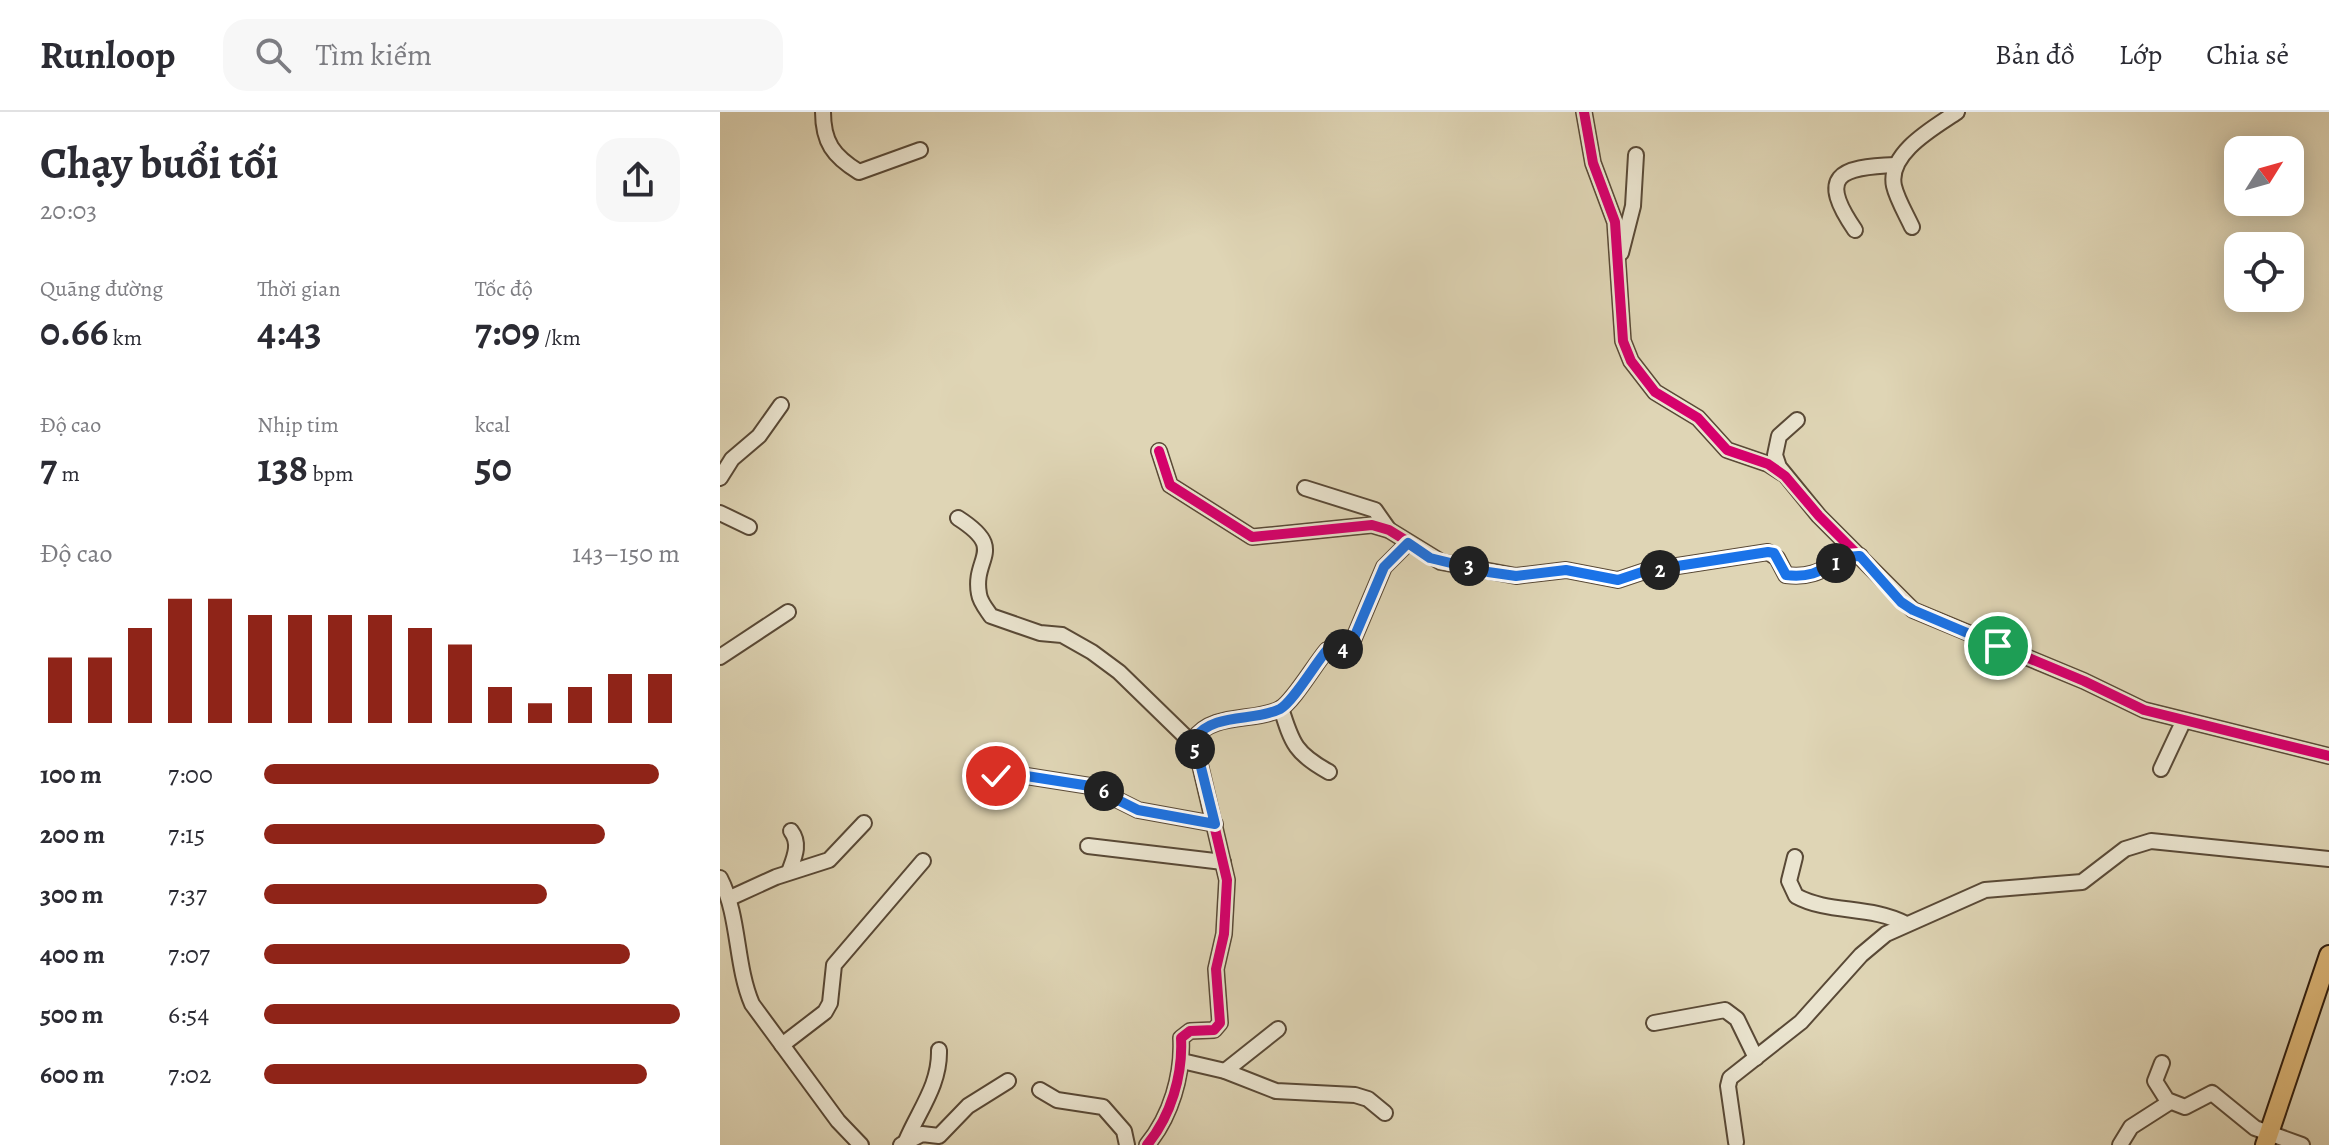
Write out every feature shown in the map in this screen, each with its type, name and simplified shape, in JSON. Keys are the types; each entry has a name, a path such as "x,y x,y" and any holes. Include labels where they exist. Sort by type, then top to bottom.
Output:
{"main road":[{"path":"2267,1140 2329,955"}],"street":[{"path":"823,112 826,143 834,154 859,172 920,150"},
{"path":"1584,112 1593,163 1615,222 1623,341 1644,379 1667,402 1698,418 1727,450 1768,464 1785,476 1901,602 1913,610 2084,681 2144,710 2329,756"},
{"path":"1912,227 1895,187 1896,165 1918,140 1957,112"},
{"path":"1619,261 1633,206 1636,155"},
{"path":"1855,230 1836,197 1834,188 1839,179 1859,168 1896,165"},
{"path":"720,478 726,457 759,436 781,405"},
{"path":"1785,476 1775,455 1775,445 1779,436 1797,420"},
{"path":"1159,451 1170,485 1252,537 1372,525 1389,530 1430,558 1488,572 1516,576 1566,570 1618,580 1645,571 1768,552 1774,553 1786,575 1808,578 1839,561 1860,556"},
{"path":"1305,488 1375,510 1389,530"},
{"path":"720,513 749,527"},
{"path":"958,518 978,530 984,544 986,560 979,576 978,596 991,616 1040,633 1062,635 1092,652 1119,672 1194,745 1204,770 1227,897 1216,969 1220,1023 1214,1030 1185,1033 1181,1038 1182,1061 1169,1106 1147,1145"},
{"path":"1194,745 1198,733 1207,728 1281,708 1327,650 1351,645 1384,567 1408,543"},
{"path":"720,657 788,612"},
{"path":"1281,708 1295,748 1303,758 1329,772"},
{"path":"2161,769 2183,722"},
{"path":"996,776 1020,775 1090,786 1138,810 1215,824"},
{"path":"730,898 789,872 829,860 864,823"},
{"path":"789,872 796,850 796,838 791,831"},
{"path":"1736,1142 1728,1086 1730,1078 1801,1022 1872,943 1906,924 1985,890 2082,882 2125,849 2151,841 2329,859"},
{"path":"1088,846 1223,862"},
{"path":"1795,857 1789,881 1796,896 1819,905 1876,912 1906,924"},
{"path":"782,1045 825,1012 830,1003 834,965 923,861"},
{"path":"720,878 730,898 744,984 752,1004 838,1121 861,1145"},
{"path":"1654,1023 1725,1010 1737,1019 1756,1058"},
{"path":"1225,1071 1278,1029"},
{"path":"904,1143 934,1087 940,1070 939,1050"},
{"path":"1182,1061 1225,1071 1276,1091 1355,1095 1368,1099 1385,1113"},
{"path":"2162,1063 2155,1081 2170,1102 2185,1107 2212,1093 2267,1140 2302,1145"},
{"path":"904,1143 922,1134 939,1136 968,1106 1008,1081"},
{"path":"1040,1090 1057,1100 1103,1107 1124,1131 1127,1145"},
{"path":"2120,1145 2131,1127 2170,1102"}],"cycle path":[{"path":"1584,112 1593,163 1615,222 1623,341 1631,361 1655,392 1698,418 1727,450 1768,464 1785,476 1819,516 1913,610 2084,681 2144,710 2329,756"},
{"path":"1159,451 1170,485 1252,537 1372,525 1389,530 1441,562 1516,576 1566,570 1618,580 1645,571 1768,552 1777,558 1786,575 1800,576 1820,571 1842,559 1860,556"},
{"path":"1147,1145 1163,1121 1174,1094 1180,1066 1181,1038 1190,1031 1214,1030 1220,1023 1216,969 1224,934 1227,880 1194,739 1202,730 1223,721 1280,709 1327,650 1351,645 1384,567 1408,543"}],"route":[{"path":"996,776 1020,775 1090,786 1138,810 1215,824 1204,770 1194,745 1198,733 1236,718 1271,712 1287,704 1327,650 1339,650 1351,645 1384,567 1408,543 1441,562 1462,564 1488,572 1516,576 1566,570 1618,580 1645,571 1768,552 1774,553 1786,575 1808,578 1839,561 1860,556 1901,602 1913,610 1998,646"}]}
